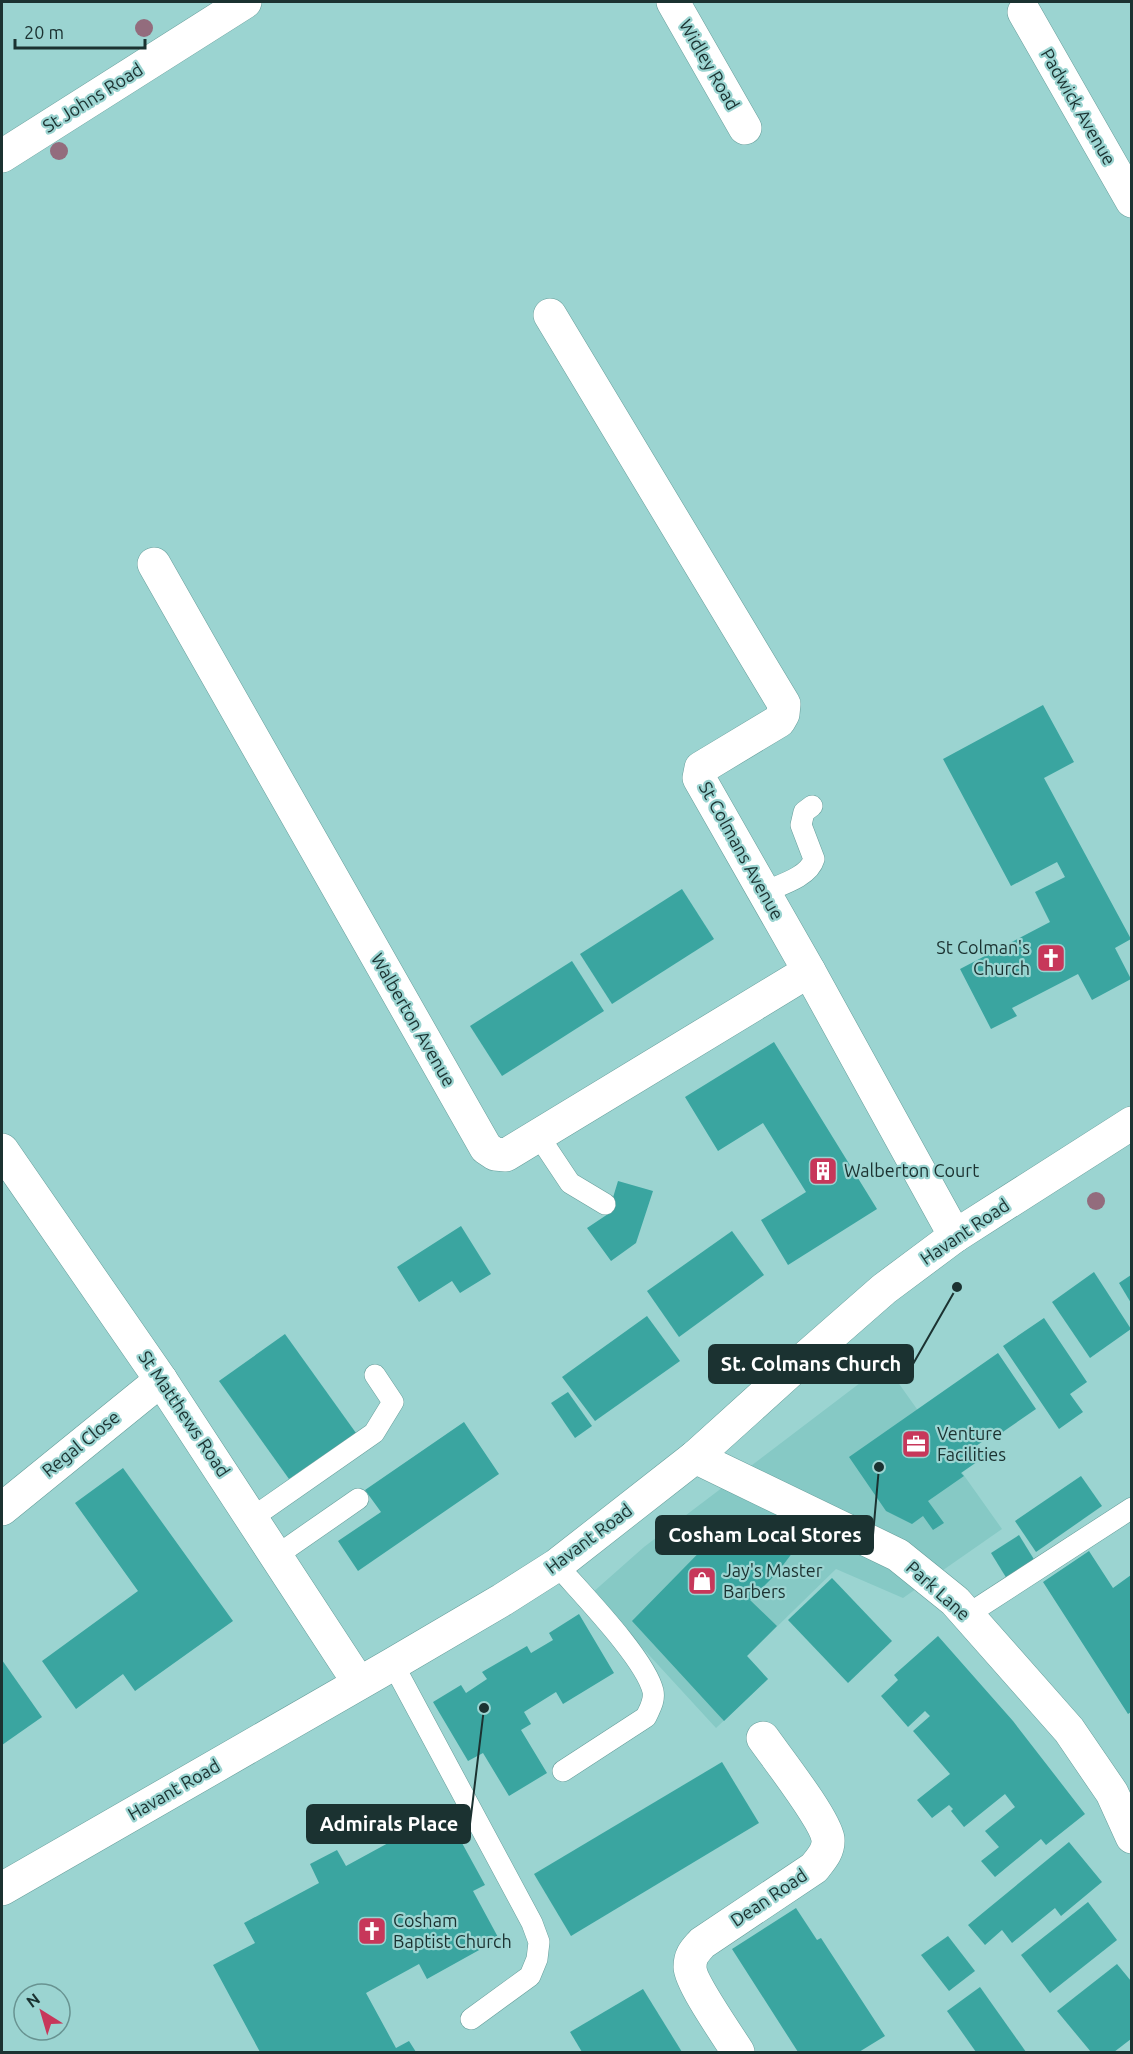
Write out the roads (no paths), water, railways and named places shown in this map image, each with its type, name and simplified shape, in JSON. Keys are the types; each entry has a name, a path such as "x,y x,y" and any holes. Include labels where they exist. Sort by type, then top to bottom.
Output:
{"street":[{"name":"St Johns Road","path":"2,156 245,2"},
{"name":"Widley Road","path":"673,2 745,128"},
{"name":"Padwick Avenue","path":"1024,12 1131,201"},
{"name":"St Colmans Avenue","path":"550,315 784,704 783,714 778,721 701,768 699,778 809,970 955,1236"},
{"name":"Walberton Avenue","path":"154,564 486,1148 495,1154 506,1155 809,970"},
{"name":"Havant Road","path":"2,1889 393,1664 502,1600 557,1564 695,1457 884,1289 955,1236 1131,1123"},
{"name":"St Matthews Road","path":"2,1150 161,1380 359,1683"},
{"name":"Regal Close","path":"2,1509 161,1380"},
{"name":"Park Lane","path":"695,1457 898,1556 955,1601 1069,1730 1112,1793 1131,1837"},
{"name":"Dean Road","path":"738,2052 689,1969 692,1954 702,1943 814,1868 825,1854 828,1840 821,1823 763,1738"}],"lane":[{"path":"765,892 804,873 813,864 812,852 801,825 804,812 812,806"},
{"path":"538,1136 570,1183 604,1204"},
{"path":"252,1518 374,1433 393,1402 375,1374"},
{"path":"276,1556 358,1499"},
{"path":"967,1615 1131,1508"},
{"path":"557,1564 631,1652 644,1671 653,1691 653,1703 646,1717 563,1771"},
{"path":"393,1664 532,1923 539,1942 537,1959 530,1976 471,2019"}],"place":[{"name":"St Colman's Church","path":"1051,958"},
{"name":"Walberton Court","path":"823,1171"},
{"name":"St. Colmans Church","path":"957,1287"},
{"name":"Venture Facilities","path":"916,1444"},
{"name":"Cosham Local Stores","path":"879,1467"},
{"name":"Jay's Master Barbers","path":"702,1581"},
{"name":"Admirals Place","path":"484,1708"},
{"name":"Cosham Baptist Church","path":"372,1931"}]}
